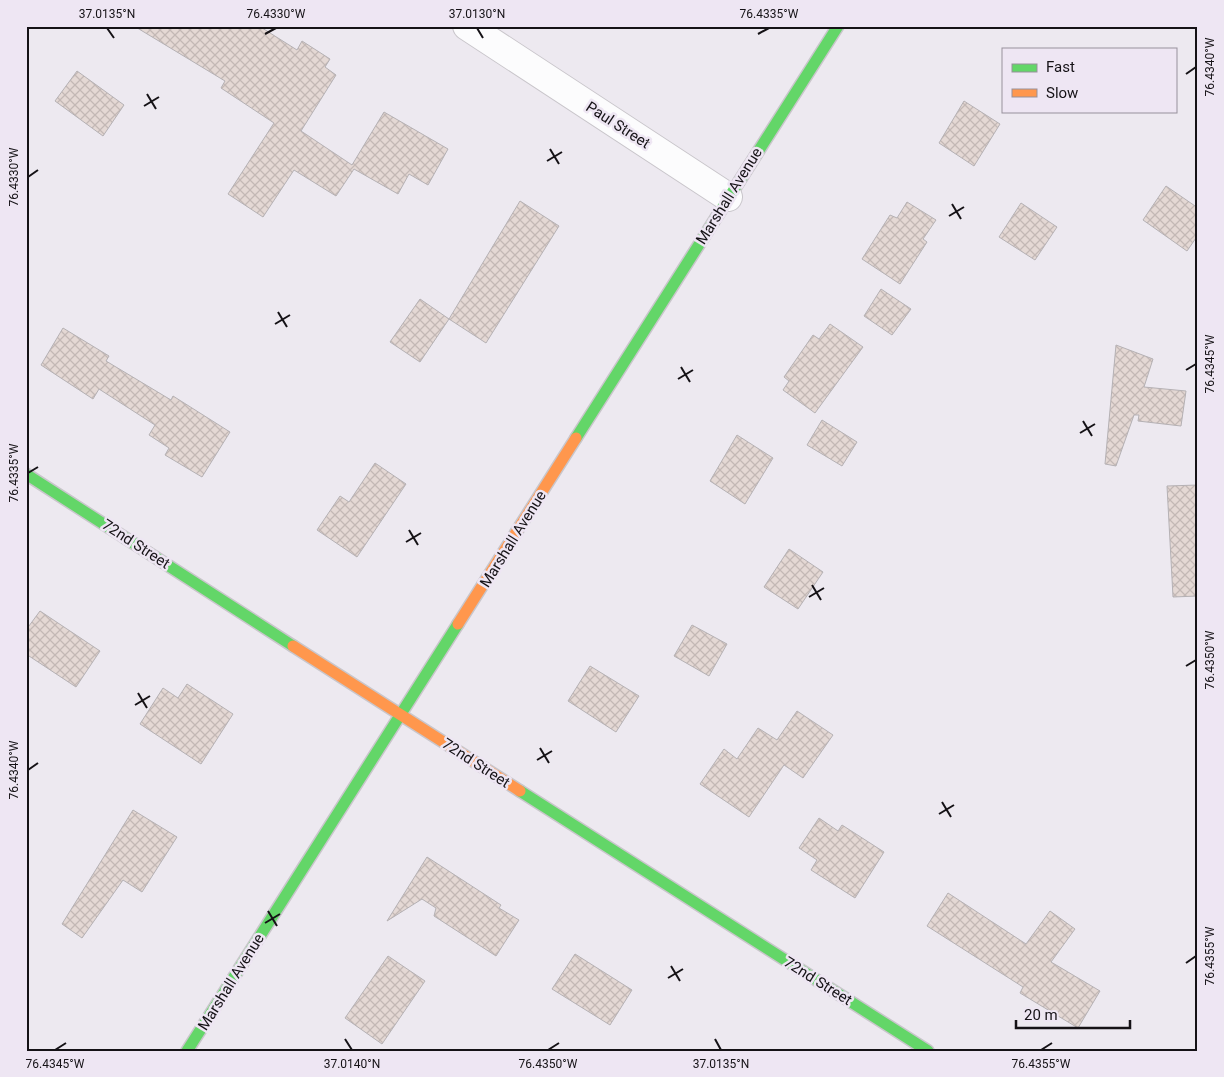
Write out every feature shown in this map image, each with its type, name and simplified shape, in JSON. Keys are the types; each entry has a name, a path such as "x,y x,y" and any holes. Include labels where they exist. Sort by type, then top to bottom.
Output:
{"street":[{"name":"Paul Street","path":"467,26 728,197"},
{"name":"Paul Street","path":"485,26 507,53"},
{"name":"Marshall Avenue","path":"187,1051 838,26"},
{"name":"72nd Street","path":"26,474 928,1051"}],"building":[{"path":"134,26 259,26 297,50 302,41 330,59 325,67 336,75 301,131 352,165 384,112 448,149 428,185 409,174 398,194 354,169 336,196 294,170 263,217 228,194 274,123 221,88 225,81"},
{"path":"77,71 124,105 103,136 55,101"},
{"path":"964,101 1000,124 974,166 939,143"},
{"path":"1166,186 1198,208 1198,235 1187,251 1143,220"},
{"path":"520,201 559,226 486,343 449,319"},
{"path":"907,202 936,220 923,239 927,242 900,284 862,259 890,215 897,218"},
{"path":"1021,203 1057,227 1035,260 999,237"},
{"path":"881,289 911,309 892,335 864,316"},
{"path":"420,299 449,319 420,362 390,342"},
{"path":"830,324 863,347 815,413 783,390 789,381 784,377 813,335 819,339"},
{"path":"63,328 109,356 106,361 171,400 173,396 230,432 202,477 165,455 169,448 149,435 155,425 99,389 93,399 41,365"},
{"path":"1116,345 1153,359 1144,387 1186,391 1181,426 1138,421 1139,415 1134,415 1116,466 1105,464"},
{"path":"822,420 857,442 842,466 807,445"},
{"path":"737,435 773,458 745,504 710,481"},
{"path":"375,463 406,484 357,557 317,530 340,496 349,502"},
{"path":"1198,485 1198,596 1173,597 1167,486"},
{"path":"789,549 823,572 798,609 764,587"},
{"path":"40,611 100,651 76,687 26,654 26,630"},
{"path":"692,625 727,644 709,676 674,656"},
{"path":"590,666 639,696 616,732 568,701"},
{"path":"187,684 233,714 201,764 140,724 163,688 178,698"},
{"path":"797,711 833,735 803,778 784,765 749,817 700,784 724,749 737,759 758,728 777,740"},
{"path":"133,810 177,837 142,892 123,880 82,938 62,924"},
{"path":"819,818 838,831 842,825 884,852 855,898 811,870 817,860 799,848"},
{"path":"427,857 501,905 499,908 519,920 496,956 434,916 436,908 422,899 387,921"},
{"path":"948,893 1026,944 1050,911 1075,929 1051,962 1100,991 1078,1028 1020,993 1023,987 927,926"},
{"path":"575,954 632,990 610,1025 552,989"},
{"path":"388,956 425,981 382,1044 345,1018"}],"traffic: fast":[{"path":"576,438 838,26"},
{"path":"26,474 293,646"},
{"path":"187,1051 458,624"},
{"path":"520,791 928,1051"}],"traffic: slow":[{"path":"458,624 576,438"},
{"path":"293,646 520,791"}]}
